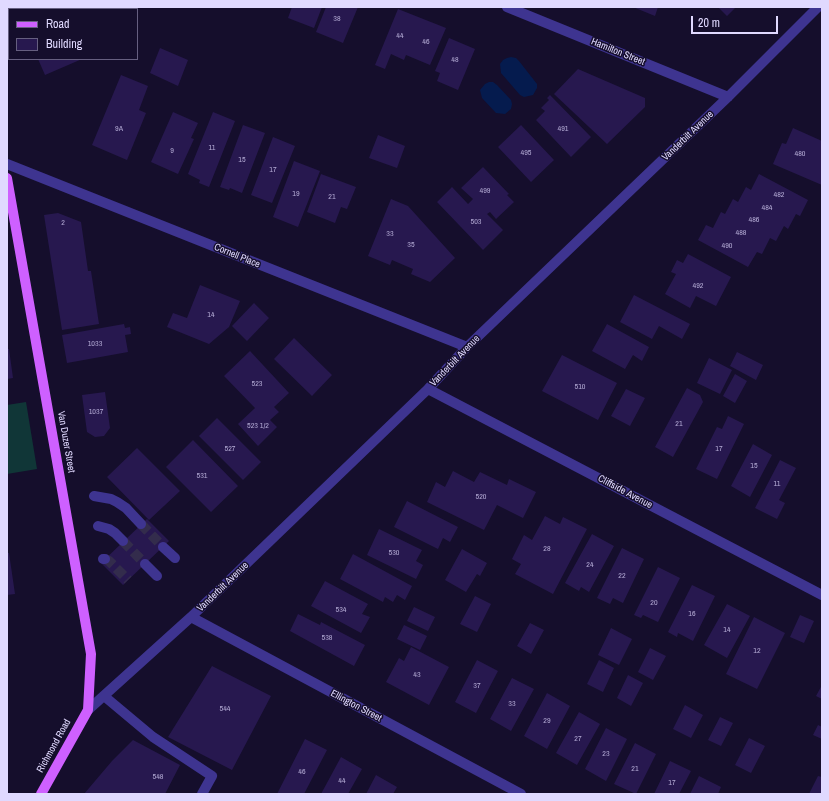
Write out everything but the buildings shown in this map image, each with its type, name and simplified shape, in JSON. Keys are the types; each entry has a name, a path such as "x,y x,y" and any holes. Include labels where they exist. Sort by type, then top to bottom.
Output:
{"main road":[{"name":"Van Duzer Street","path":"7,178 91,654 88,710"},
{"name":"Richmond Road","path":"41,794 88,710"}],"street":[{"name":"Hamilton Street","path":"507,7 728,97"},
{"name":"Vanderbilt Avenue","path":"88,710 191,618 428,389 467,347 728,97 818,7"},
{"name":"Cornell Place","path":"7,164 467,347"},
{"name":"Cliffside Avenue","path":"428,389 822,595"},
{"path":"94,496 111,499 117,502 126,508 141,524"},
{"path":"98,526 116,533 123,542"},
{"path":"163,547 175,558"},
{"path":"145,564 156,576"},
{"name":"Ellington Street","path":"191,618 521,794"},
{"path":"104,696 153,737 212,776 202,794"}],"green space":[{"path":"26,402 37,469 7,474 7,405"}],"water":[{"path":"511,57 516,58 519,61 537,84 537,88 533,95 524,97 520,95 501,73 500,64 503,60"},
{"path":"489,82 493,82 497,85 511,100 511,109 505,114 496,113 482,98 480,90"}],"tunnel":[{"path":"141,524 163,547"},
{"path":"123,541 145,564"},
{"path":"105,559 109,561 128,580"}]}
